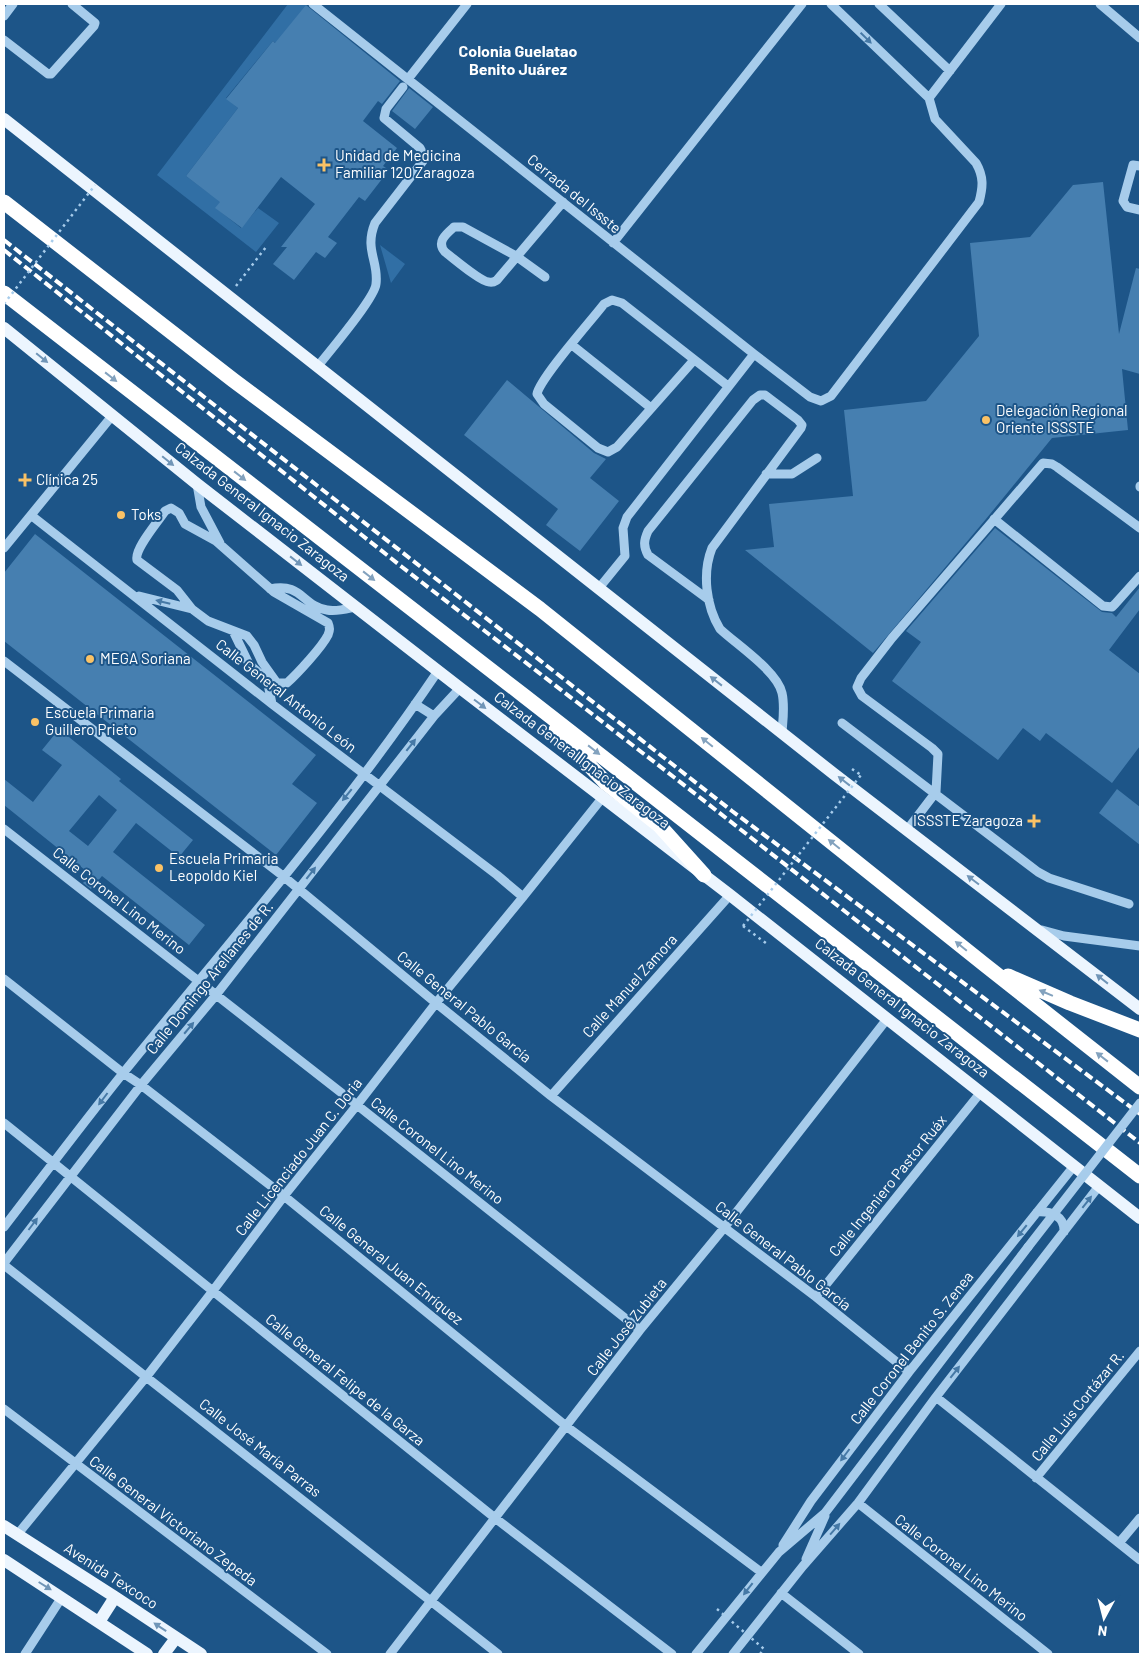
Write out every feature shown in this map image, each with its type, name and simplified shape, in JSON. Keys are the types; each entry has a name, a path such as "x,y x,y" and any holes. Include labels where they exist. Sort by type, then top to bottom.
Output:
{"highway":[{"path":"4,202 233,380 540,609 984,965 1140,1087"},
{"name":"Calzada General Ignacio Zaragoza","path":"4,293 1140,1176"},
{"path":"523,695 606,783 659,825 704,875"},
{"path":"984,965 1070,1003 1140,1030"}],"main road":[{"path":"4,118 461,481 907,830 1140,1009"},
{"name":"Calzada General Ignacio Zaragoza","path":"4,328 197,484 730,895 1140,1218"},
{"name":"Avenida Texcoco","path":"4,1526 201,1654"},
{"path":"4,1560 147,1654"},
{"path":"99,1622 115,1597"},
{"path":"164,1654 176,1638"}],"street":[{"path":"4,16 13,4"},
{"path":"4,40 50,74 94,26 94,23 72,4"},
{"name":"Cerrada del Issste","path":"313,4 405,83 563,202 810,397 822,401 830,396 979,202 983,180 981,171 976,163 935,119 929,98"},
{"path":"318,366 374,294 377,277 370,248 372,231 423,161 420,148 384,118 386,109 467,4"},
{"path":"613,243 802,4"},
{"path":"831,4 929,98 1001,4"},
{"path":"879,4 950,72"},
{"path":"1100,4 1140,38"},
{"path":"1140,156 1122,200 1128,207 1140,210"},
{"path":"545,277 516,256 463,227 454,227 441,246 445,252 490,283 497,280 516,256 563,202"},
{"path":"694,360 617,447 608,452 598,448 544,404 537,394 541,384 604,304 612,300 622,303 728,386"},
{"path":"572,345 651,408"},
{"path":"599,588 625,556 623,528 627,518 754,354"},
{"path":"709,600 648,555 644,544 645,537 753,400 760,395 769,398 802,425 799,432 712,548 707,560 706,579 714,619 720,629 777,680 782,692 784,712 782,732"},
{"path":"4,548 112,416"},
{"path":"766,474 792,474 817,458"},
{"path":"907,830 936,792 938,754 862,696 857,687 861,678 892,638 1040,465 1046,463 1057,468 1140,528"},
{"path":"197,484 201,508 216,532 221,545"},
{"path":"172,508 179,513 185,524 201,531 221,545 270,589 328,624 330,628 329,634 290,681 277,683 247,636 234,633 208,621 192,609 177,590 139,562 136,556 165,511 172,508"},
{"name":"Calle General Antonio León","path":"32,516 272,704 497,875 523,898"},
{"path":"994,519 1104,606 1112,607 1116,604 1140,576"},
{"path":"270,589 281,586 288,587 319,608 326,610 355,607"},
{"path":"134,595 192,609"},
{"path":"234,633 249,664 266,679 272,704"},
{"name":"Calle General Pablo García","path":"4,661 283,876 551,1096 816,1297 909,1372"},
{"name":"Calle Domingo Arellanes de R.","path":"4,1227 123,1073 365,774 438,671"},
{"name":"Calle Domingo Arellanes de R.","path":"4,1264 141,1086 216,995 434,716 460,688"},
{"path":"416,704 434,716"},
{"path":"842,723 936,792 1038,872 1049,878 1129,904"},
{"name":"Calle Licenciado Juan C. Doria","path":"18,1535 147,1376 284,1196 436,1003 603,797"},
{"name":"Calle Coronel Lino Merino","path":"4,828 199,980 640,1330"},
{"name":"Calle Manuel Zamora","path":"551,1096 730,895"},
{"path":"1032,925 1056,935 1140,946"},
{"name":"Calle General Juan Enríquez","path":"4,979 284,1196 566,1426 761,1572"},
{"name":"Calle José Zubieta","path":"390,1654 640,1330 724,1228 888,1019"},
{"name":"Calle Ingeniero Pastor Ruáx","path":"816,1297 981,1092"},
{"name":"Calle Coronel Benito S. Zenea","path":"696,1654 779,1552 826,1513 1140,1103"},
{"name":"Calle General Felipe de la Garza","path":"4,1123 212,1292 496,1518 672,1654"},
{"name":"Calle Coronel Benito S. Zenea","path":"779,1552 811,1501 909,1372 1074,1166"},
{"name":"Calle Coronel Benito S. Zenea","path":"733,1654 803,1566 858,1503 936,1397 1099,1186"},
{"path":"1037,1212 1050,1212 1056,1215 1064,1227 1064,1232"},
{"name":"Calle José María Parras","path":"4,1264 498,1654"},
{"name":"Calle Luis Cortázar R.","path":"1036,1478 1140,1351"},
{"path":"936,1397 1140,1560"},
{"name":"Calle General Victoriano Zepeda","path":"4,1409 327,1654"},
{"name":"Calle Coronel Lino Merino","path":"858,1503 1048,1654"},
{"name":"Calle Coronel Benito S. Zenea","path":"803,1566 826,1513"},
{"path":"1119,1543 1140,1518"},
{"path":"781,1593 859,1654"},
{"path":"25,1654 62,1597"}],"path":[{"path":"4,304 95,185"},
{"path":"228,296 266,248"},
{"path":"767,944 743,926 860,775"},
{"path":"717,1609 764,1649 760,1654"}],"shaded area":[{"path":"288,4 306,5 298,60 273,41 226,98 238,108 186,176 210,194 250,163 216,208 241,228 258,208 279,223 256,252 157,175"},
{"path":"380,245 405,264 391,283"}],"building":[{"path":"306,5 400,81 382,104 378,101 363,121 397,148 383,166 389,170 365,201 359,197 328,237 337,243 325,258 316,252 294,280 273,264 287,247 281,247 315,204 281,177 242,228 215,208 220,202 186,176 238,108 226,99 273,41 275,43"},
{"path":"409,88 433,107 415,129 392,111"},
{"name":"Delegación Regional Oriente ISSSTE","path":"1103,182 1119,334 1136,268 1140,269 1140,374 1122,369 1128,430 1052,438 873,653 745,550 774,547 769,504 853,496 844,410 926,401 979,336 970,243 1030,237 1073,185"},
{"path":"507,380 594,453 606,459 590,478 619,501 580,551 546,525 558,509 464,435"},
{"path":"995,528 1102,612 1112,613 1116,617 1140,587 1140,609 1109,650 1140,674 1140,746 1112,783 1046,733 1040,741 1023,728 998,760 892,681 921,642 906,631"},
{"path":"35,534 316,755 292,784 317,803 276,855 4,641 4,573"},
{"path":"59,729 121,779 119,781 193,840 179,857 136,823 113,852 205,925 189,945 102,876 91,889 83,883 90,874 4,805 4,779 33,802 62,765 42,750","holes":["99,795 117,810 88,846 69,831"]},
{"path":"1117,789 1140,807 1140,845 1099,813"}],"railway":[{"path":"4,240 732,811 1140,1114"},
{"path":"4,250 402,567 675,778 1140,1143"}],"place":[{"name":"Unidad de Medicina Familiar 120 Zaragoza","path":"324,165"},
{"name":"Delegación Regional Oriente ISSSTE","path":"986,420"},
{"name":"Clínica 25","path":"25,480"},
{"name":"Toks","path":"121,515"},
{"name":"MEGA Soriana","path":"90,659"},
{"name":"Escuela Primaria Guillero Prieto","path":"35,722"},
{"name":"ISSSTE Zaragoza","path":"1034,821"},
{"name":"Escuela Primaria Leopoldo Kiel","path":"159,868"}],"district":[{"name":"Colonia Guelatao Benito Juárez","path":"518,60"}]}
